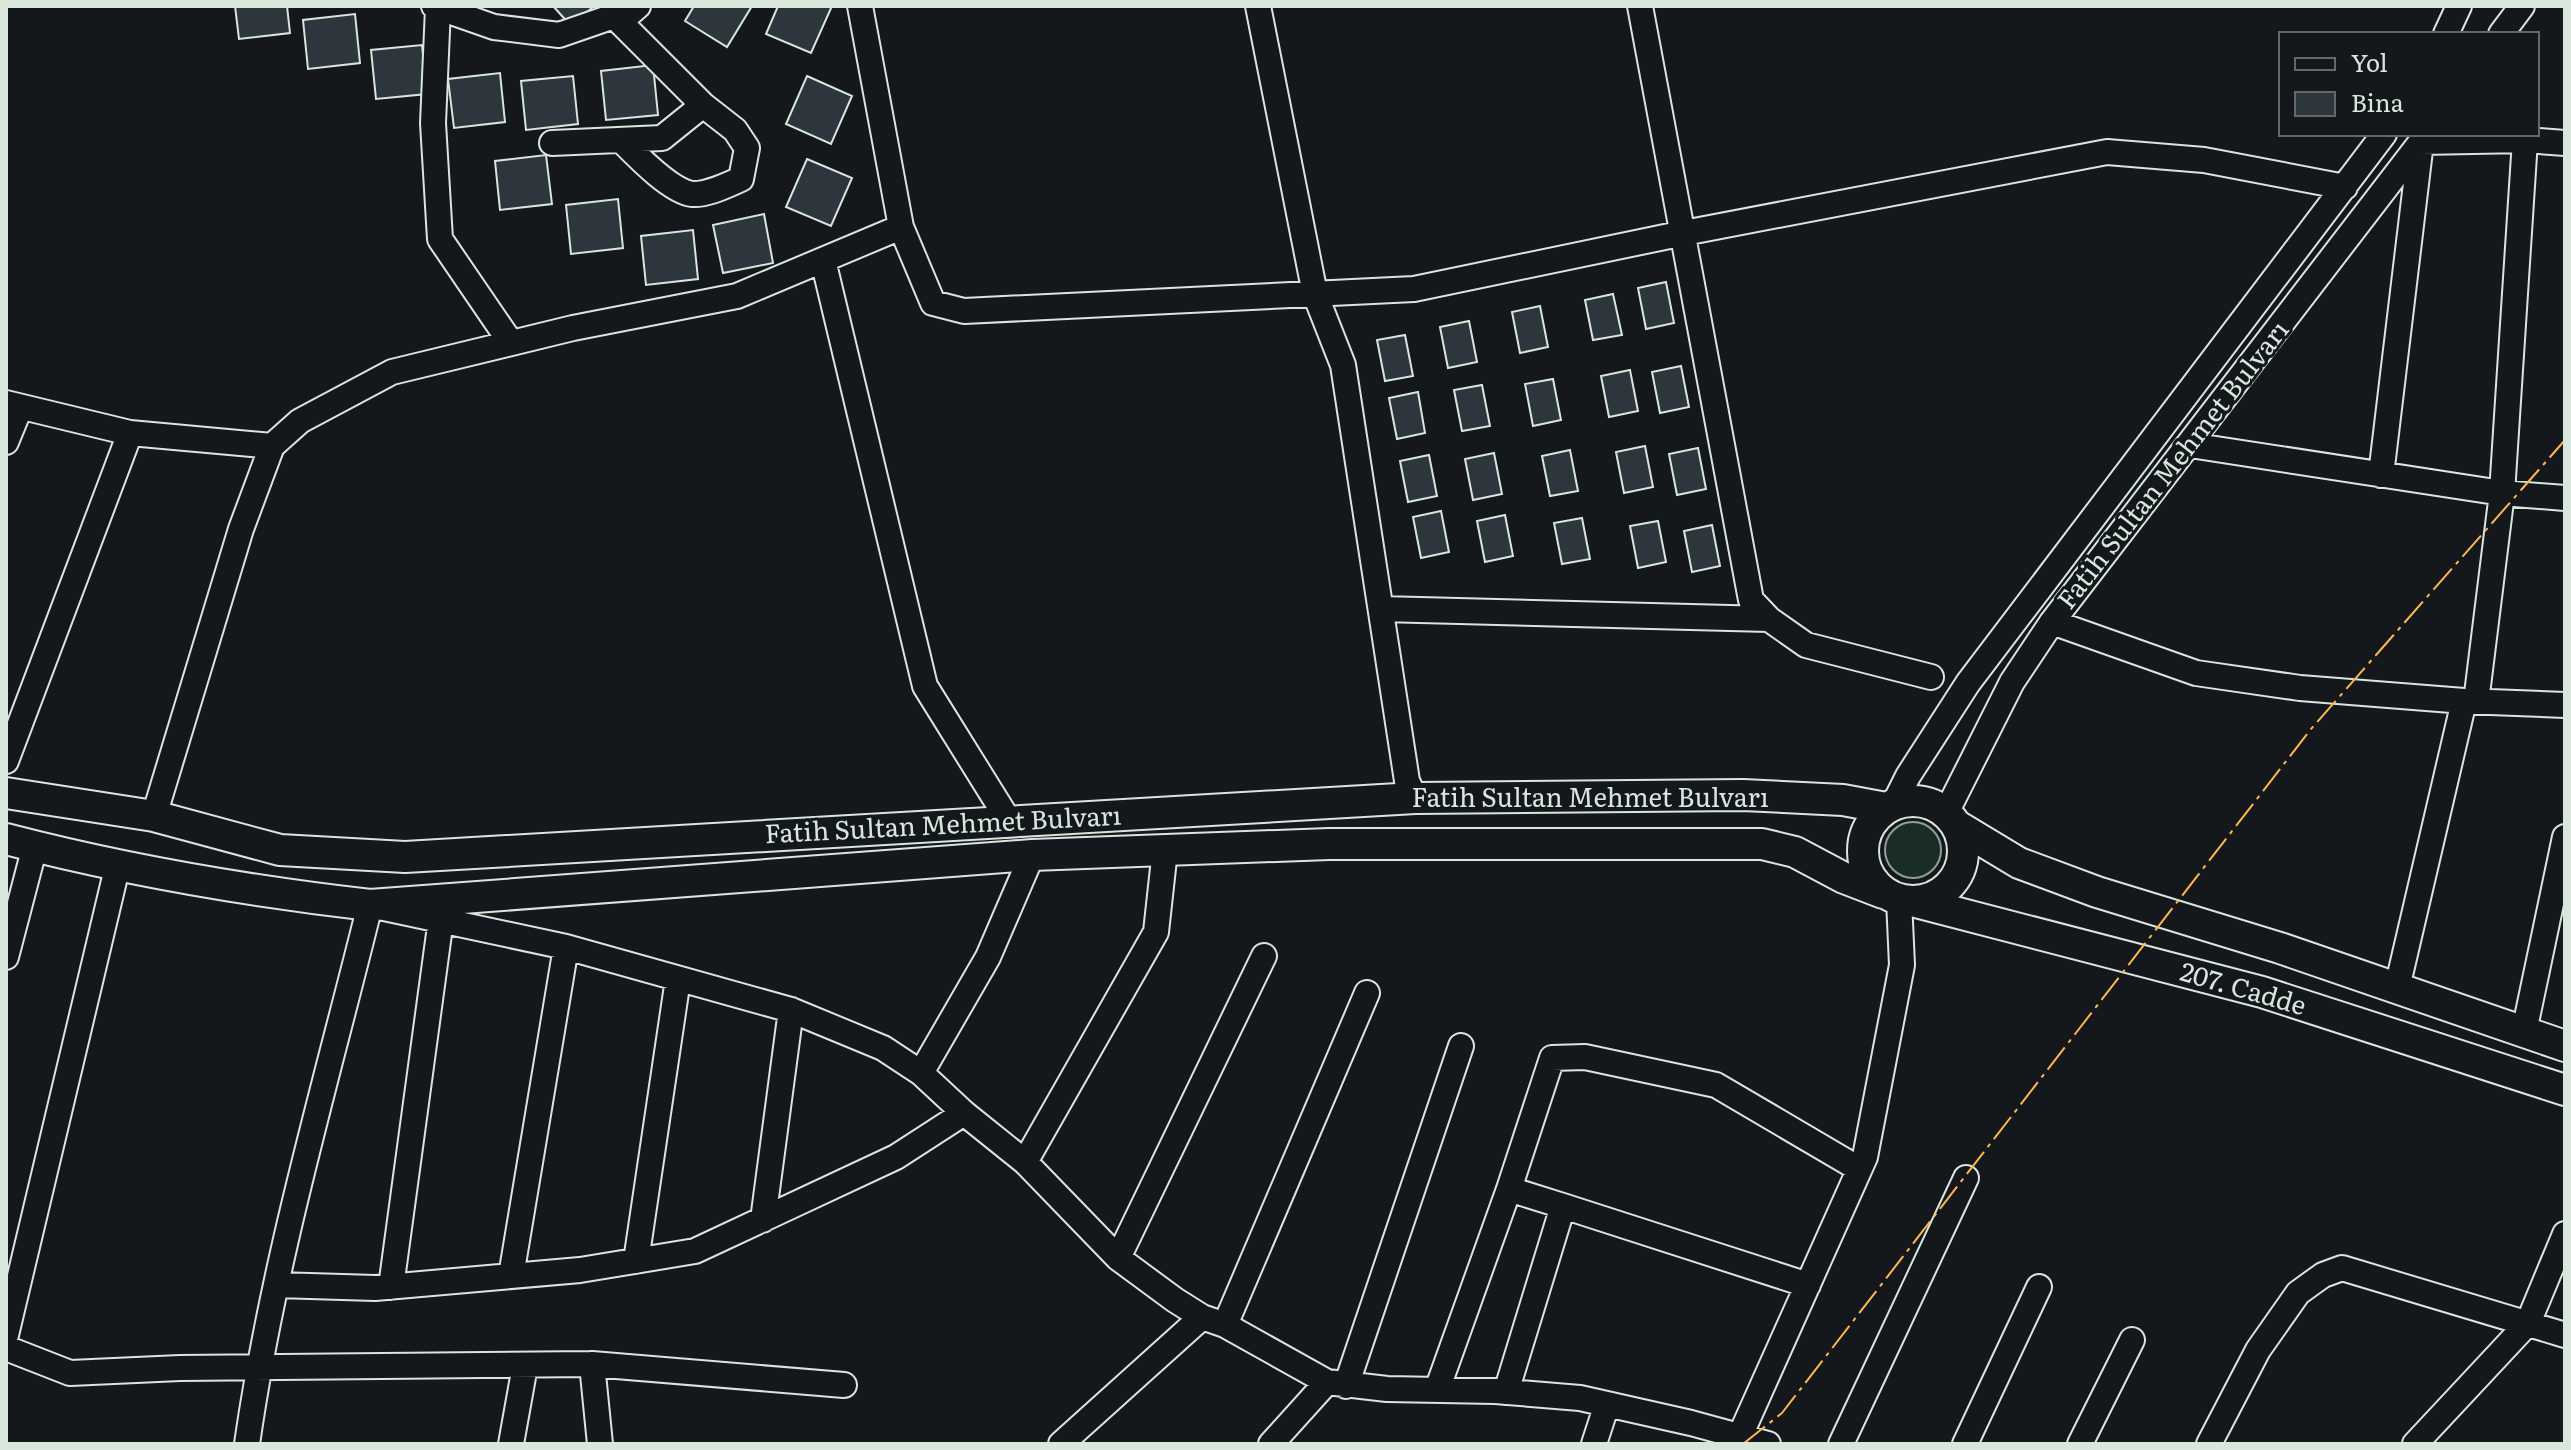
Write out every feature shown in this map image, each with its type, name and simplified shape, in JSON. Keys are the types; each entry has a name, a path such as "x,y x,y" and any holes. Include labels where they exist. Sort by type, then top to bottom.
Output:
{"main road":[{"name":"Fatih Sultan Mehmet Bulvarı","path":"6,793 154,816 280,850 405,857 1415,798 1743,795 1843,800 1890,806"},
{"path":"1921,802 1930,804 1951,819 1963,850 1958,875 1947,888 1933,898 1899,898 1871,881 1864,866 1862,850 1865,834 1874,819 1890,806 1921,802"},
{"name":"207. Cadde","path":"1951,819 2019,863 2565,1046"},
{"name":"Fatih Sultan Mehmet Bulvarı","path":"6,839 279,895 370,905 1032,855 1329,844 1762,844 1795,852 1844,878 1899,898"},
{"name":"207. Cadde","path":"1899,898 2262,992 2565,1090"}],"street":[{"path":"511,343 440,239 433,123 436,7 494,27 559,35 630,13 638,6"},
{"path":"860,6 901,227 933,303 964,311 1414,289 1684,233 2107,152 2204,160 2345,187"},
{"path":"1258,6 1315,294 1343,365 1407,781 1415,798"},
{"path":"1640,6 1751,600 1769,619 1806,645 1931,677"},
{"path":"2447,32 2459,6"},
{"path":"2502,32 2522,6"},
{"path":"614,16 703,105 735,130 747,148 741,179 719,189 691,194 652,172 621,140"},
{"path":"552,143 662,138 703,105"},
{"name":"Fatih Sultan Mehmet Bulvarı","path":"1890,806 1968,683 2383,136"},
{"path":"2381,475 2424,138 2565,143"},
{"name":"Fatih Sultan Mehmet Bulvarı","path":"1951,819 2012,682 2052,622 2424,138"},
{"path":"2397,988 2470,701 2502,493 2525,140"},
{"path":"154,816 241,529 272,446 300,421 392,372 573,328 737,296 901,227"},
{"path":"823,260 925,686 1009,821"},
{"path":"6,442 13,406 130,433 272,446"},
{"path":"6,761 130,433"},
{"path":"2190,445 2502,493 2565,498"},
{"path":"1381,609 1769,619"},
{"path":"2052,622 2196,673 2300,688 2565,705"},
{"path":"2524,1032 2556,927 2565,837"},
{"path":"6,957 35,846"},
{"path":"1025,1162 1156,932 1165,850"},
{"path":"921,1073 988,957 1032,855"},
{"path":"6,1335 118,864"},
{"path":"247,1444 258,1368 370,905 566,947 791,1010 883,1048 921,1073 964,1113 1025,1162 1118,1258 1202,1317 1225,1325 1336,1384 1580,1398 1758,1442 1808,1285 1865,1157 1902,965 1899,898"},
{"path":"391,1287 441,919"},
{"path":"511,1276 566,947"},
{"path":"1118,1258 1264,956"},
{"path":"636,1261 678,979"},
{"path":"1225,1325 1367,993"},
{"path":"763,1220 791,1010"},
{"path":"1271,1444 1336,1384 1461,1046"},
{"path":"1437,1390 1552,1058 1585,1057 1716,1085 1859,1169"},
{"path":"277,1285 391,1287 580,1270 695,1251 896,1157 964,1113"},
{"path":"1841,1444 1966,1178"},
{"path":"1509,1189 1808,1285"},
{"path":"1506,1392 1563,1206"},
{"path":"2415,1444 2528,1323 2565,1234"},
{"path":"2211,1443 2258,1350 2298,1293 2323,1275 2342,1268 2565,1335"},
{"path":"1965,1444 2039,1287"},
{"path":"1061,1444 1202,1317"},
{"path":"2080,1444 2132,1340"},
{"path":"6,1348 70,1373 180,1368 592,1364 844,1385"},
{"path":"592,1364 600,1444"},
{"path":"511,1444 525,1366"},
{"path":"1594,1444 1607,1404"}],"green space":[{"path":"1913,822 1933,830 1941,850 1933,870 1913,878 1893,870 1885,850 1893,830"}],"building":[{"path":"235,6 287,6 290,33 239,39"},
{"path":"553,6 594,6 571,26"},
{"path":"694,6 752,6 727,47 685,21"},
{"path":"778,6 832,6 811,53 766,34"},
{"path":"355,14 360,63 308,69 303,20"},
{"path":"422,45 427,94 376,99 371,50"},
{"path":"653,65 658,115 606,120 601,71"},
{"path":"500,73 505,122 454,128 448,79"},
{"path":"573,76 578,124 526,130 521,81"},
{"path":"807,76 852,96 831,144 786,124"},
{"path":"546,155 552,204 500,210 495,161"},
{"path":"807,159 852,178 831,226 786,207"},
{"path":"618,199 623,248 571,254 566,205"},
{"path":"764,214 773,263 723,273 713,225"},
{"path":"693,230 698,279 646,285 641,236"},
{"path":"1666,282 1674,323 1646,329 1638,288"},
{"path":"1613,294 1622,335 1593,340 1585,300"},
{"path":"1540,306 1548,347 1520,353 1512,312"},
{"path":"1469,321 1477,362 1448,368 1440,327"},
{"path":"1405,335 1413,376 1385,381 1377,340"},
{"path":"1681,366 1689,407 1660,413 1652,372"},
{"path":"1630,370 1638,411 1609,417 1601,376"},
{"path":"1553,379 1561,420 1533,426 1525,384"},
{"path":"1482,385 1490,426 1462,431 1454,390"},
{"path":"1418,392 1425,433 1397,439 1389,398"},
{"path":"1645,446 1653,487 1624,493 1616,452"},
{"path":"1698,448 1706,489 1677,495 1669,454"},
{"path":"1570,450 1578,491 1550,496 1542,456"},
{"path":"1494,453 1502,494 1473,500 1465,459"},
{"path":"1429,455 1437,496 1408,502 1400,461"},
{"path":"1441,511 1449,552 1421,558 1413,517"},
{"path":"1505,515 1513,556 1485,562 1477,521"},
{"path":"1582,518 1590,559 1562,564 1554,523"},
{"path":"1658,521 1666,562 1638,568 1630,526"},
{"path":"1712,525 1720,566 1692,572 1684,531"}],"power":[{"path":"1743,1444 1782,1413 2311,729 2565,440"}]}
